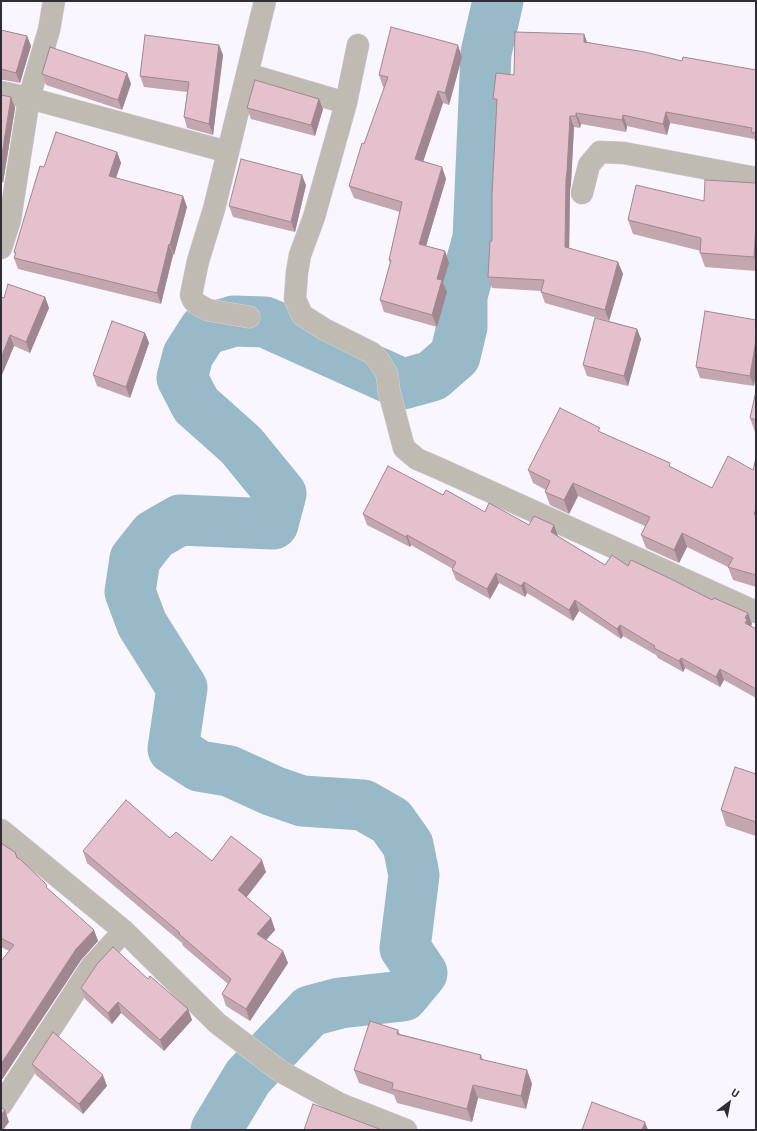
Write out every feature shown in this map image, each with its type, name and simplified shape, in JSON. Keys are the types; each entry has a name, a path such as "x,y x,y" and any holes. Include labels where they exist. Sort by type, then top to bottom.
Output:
{"street":[{"path":"1,248 10,220 29,98 49,30 54,1"},
{"path":"250,317 208,310 200,306 191,296 198,262 214,209 265,1"},
{"path":"358,45 346,103 314,217 300,255 294,299 302,315 324,329 372,353 387,374 404,448 417,459 756,612"},
{"path":"247,74 346,103"},
{"path":"1,92 29,98 228,152"},
{"path":"582,193 589,165 600,152 624,153 756,178"},
{"path":"1,830 124,931 217,1023 280,1071 340,1104 406,1130"},
{"path":"1,1105 91,966 124,931"}],"building":[{"path":"391,27 458,45 445,93 438,91 415,159 442,167 419,244 445,251 437,279 442,280 432,315 380,300 391,260 389,260 402,202 349,186 362,143 364,144 388,77 379,75"},
{"path":"1,30 27,36 16,73 1,69"},
{"path":"515,32 584,34 584,42 645,52 682,61 683,57 756,70 756,133 751,132 752,128 666,112 663,124 623,115 622,120 576,113 576,116 570,116 566,179 565,247 618,262 605,310 541,292 544,280 488,277 490,241 492,241 492,194 497,99 493,99 496,73 514,75"},
{"path":"145,35 219,45 209,124 184,117 189,82 140,76"},
{"path":"50,47 127,73 118,100 42,74"},
{"path":"255,80 319,99 311,125 247,108"},
{"path":"1,95 11,97 1,161"},
{"path":"56,132 117,152 109,176 183,196 157,293 14,258 16,253 14,252 40,166 44,167"},
{"path":"241,159 302,175 291,222 229,206"},
{"path":"705,180 756,183 754,257 700,253 701,238 628,220 636,185 704,201"},
{"path":"8,284 45,297 26,342 10,335 1,358 1,297 4,298"},
{"path":"705,311 756,320 756,340 750,376 696,367"},
{"path":"595,318 637,329 624,376 583,365"},
{"path":"112,321 145,333 126,387 93,375"},
{"path":"756,391 756,420 750,418"},
{"path":"560,408 600,428 598,431 670,463 669,466 712,488 728,456 753,470 756,458 756,509 754,514 756,515 756,575 728,567 733,558 682,533 674,550 641,535 650,517 573,483 564,500 545,492 550,481 528,470"},
{"path":"388,466 443,495 446,490 485,512 489,503 529,525 534,516 554,525 551,532 605,565 612,555 628,566 631,560 712,600 714,598 748,613 745,618 747,620 745,623 756,629 756,689 720,669 716,677 681,658 679,661 654,648 655,646 620,625 617,629 575,600 569,610 524,582 521,586 496,573 487,589 452,570 456,562 407,535 406,537 363,514"},
{"path":"735,767 756,774 756,822 721,810"},
{"path":"126,800 170,838 176,832 212,861 231,836 262,860 238,890 271,918 257,934 283,951 246,1009 222,994 231,979 179,934 180,933 83,851"},
{"path":"1,843 16,853 16,857 45,883 47,886 46,887 94,930 76,949 1,1064 1,961 14,945 1,938"},
{"path":"113,947 148,979 150,976 188,1009 160,1040 118,1002 108,1013 81,988 97,964"},
{"path":"370,1021 398,1030 397,1034 481,1055 480,1059 527,1070 521,1096 473,1085 467,1109 392,1089 393,1083 354,1070"},
{"path":"53,1032 103,1075 79,1104 32,1064"},
{"path":"592,1102 645,1122 642,1130 582,1130"},
{"path":"313,1104 382,1130 304,1130"},
{"path":"1,1107 5,1110 1,1115"}],"waterway":[{"path":"216,1130 248,1077 310,1011 340,1003 403,996 422,973 405,948 414,875 408,845 391,821 363,805 302,801 273,791 229,771 199,766 173,749 182,688 142,624 130,592 135,559 154,535 180,520 273,524 281,494 241,445 196,405 182,378 188,355 204,330 234,321 265,322 403,384 432,376 455,356 462,327 462,296 478,238 486,53 498,1"}]}
